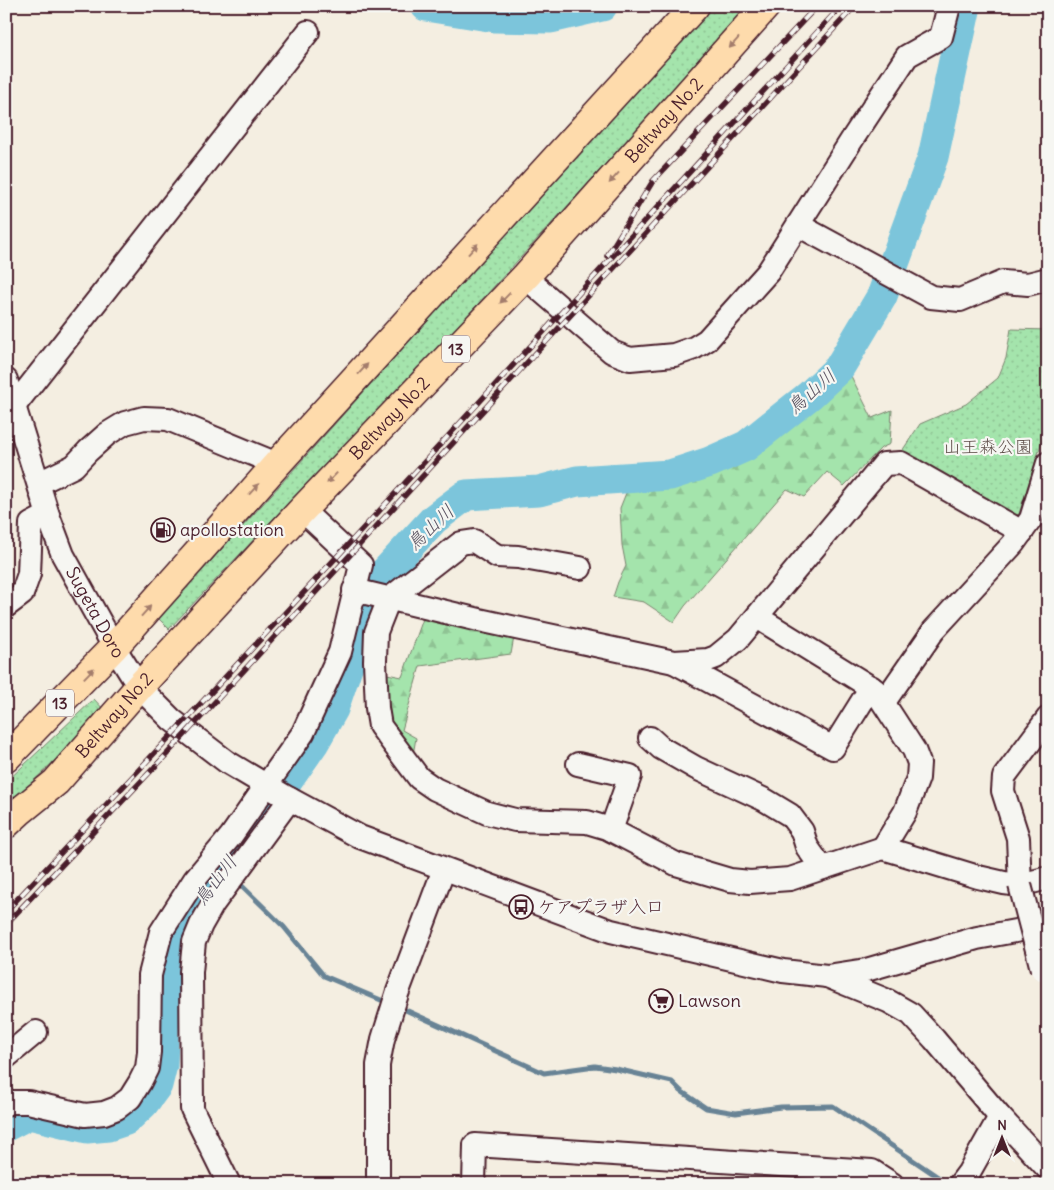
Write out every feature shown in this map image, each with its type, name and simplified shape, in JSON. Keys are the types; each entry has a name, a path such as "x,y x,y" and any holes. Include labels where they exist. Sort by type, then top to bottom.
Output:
{"main road":[{"name":"13","path":"6,758 114,647 277,464 694,6"},
{"name":"Beltway No.2","path":"6,824 56,782 302,510 525,277 766,6"},
{"name":"13","path":"6,845 35,815 56,782"}],"street":[{"path":"525,277 612,352 630,359 674,355 694,348 707,340 768,272 907,56 941,37 948,6"},
{"path":"15,405 308,32"},
{"path":"798,225 931,297 960,300 1003,282 1028,284 1048,279"},
{"name":"Sugeta Doro","path":"6,380 48,515 63,555 114,647 140,687 172,720 227,762 360,837 611,931 782,970 827,976"},
{"path":"39,483 74,466 107,434 125,423 144,418 168,419 277,464"},
{"path":"354,590 479,620 674,662 708,660 716,657 738,638 757,617 884,464 901,463 1022,532"},
{"path":"674,662 833,748 934,630 1013,544 1031,519 1048,463"},
{"path":"8,1100 28,1102 85,1115 104,1113 117,1108 130,1098 147,1068 150,975 161,932 195,879 231,836 303,733 340,652 361,565 302,510"},
{"path":"6,606 22,594 29,574 31,524 48,515"},
{"path":"580,568 518,556 497,556 474,541 461,544 389,599 376,632 375,661 377,708 380,726 419,778 435,790 487,813 515,820 587,822 611,830 676,864 730,880 750,882 790,879 883,848 978,877 1020,885 1045,879"},
{"path":"757,617 877,695 914,750 919,763 918,778 905,812 883,848"},
{"path":"1045,976 1020,885 1018,838 1003,792 1004,777 1048,718"},
{"path":"650,738 661,748 696,768 765,800 790,815 802,831 807,847 822,868"},
{"path":"578,764 630,776 611,830"},
{"path":"229,1184 192,1109 192,982 194,942 201,925 232,876 288,798"},
{"path":"378,1184 378,1065 383,1039 444,869"},
{"path":"827,976 866,970 977,938 1048,925"},
{"path":"827,976 888,1001 911,1014 1000,1117 1048,1169"},
{"path":"6,1057 36,1032"},
{"path":"960,1184 969,1172 1000,1117"},
{"path":"474,1184 476,1145 872,1171 892,1184"}],"green space":[{"path":"710,6 750,6 363,430 296,495 169,629 158,618 253,515"},
{"name":"山王森公園","path":"1011,329 1048,330 1048,394 1043,438 1019,514 1012,517 900,454 920,424 966,404 998,378 1006,358"},
{"path":"848,370 872,418 892,410 890,444 881,448 844,486 827,472 804,497 787,489 685,606 674,622 644,602 613,597 626,566 622,545 620,508 630,483 674,480 753,452"},
{"path":"424,616 514,637 511,654 420,666 402,730 416,738 412,760 393,735 382,673 402,677"},
{"path":"94,699 105,711 6,808 6,782"}],"waterway":[{"path":"426,6 495,17 551,18 602,6"},
{"name":"鳥山川","path":"6,1126 29,1114 87,1128 108,1126 126,1120 143,1104 157,1085 162,1065 165,985 174,936 213,879 240,849 313,744 333,709 375,583 434,519 466,495 539,491 577,481 670,475 710,462 746,446 810,395 839,368 882,296 933,157 966,6"},
{"path":"237,881 284,927 324,976 388,1003"},
{"path":"399,1007 544,1073 595,1066 616,1069 672,1082 681,1091 706,1108 736,1113 781,1107 833,1106 944,1181"}],"railway":[{"path":"607,256 653,181 817,6"},
{"path":"6,911 321,574 841,6"},
{"path":"6,924 167,754 855,6"}],"place":[{"name":"apollostation","path":"163,530"},
{"name":"ケアプラザ入口","path":"521,907"},
{"name":"Lawson","path":"661,1001"}]}
